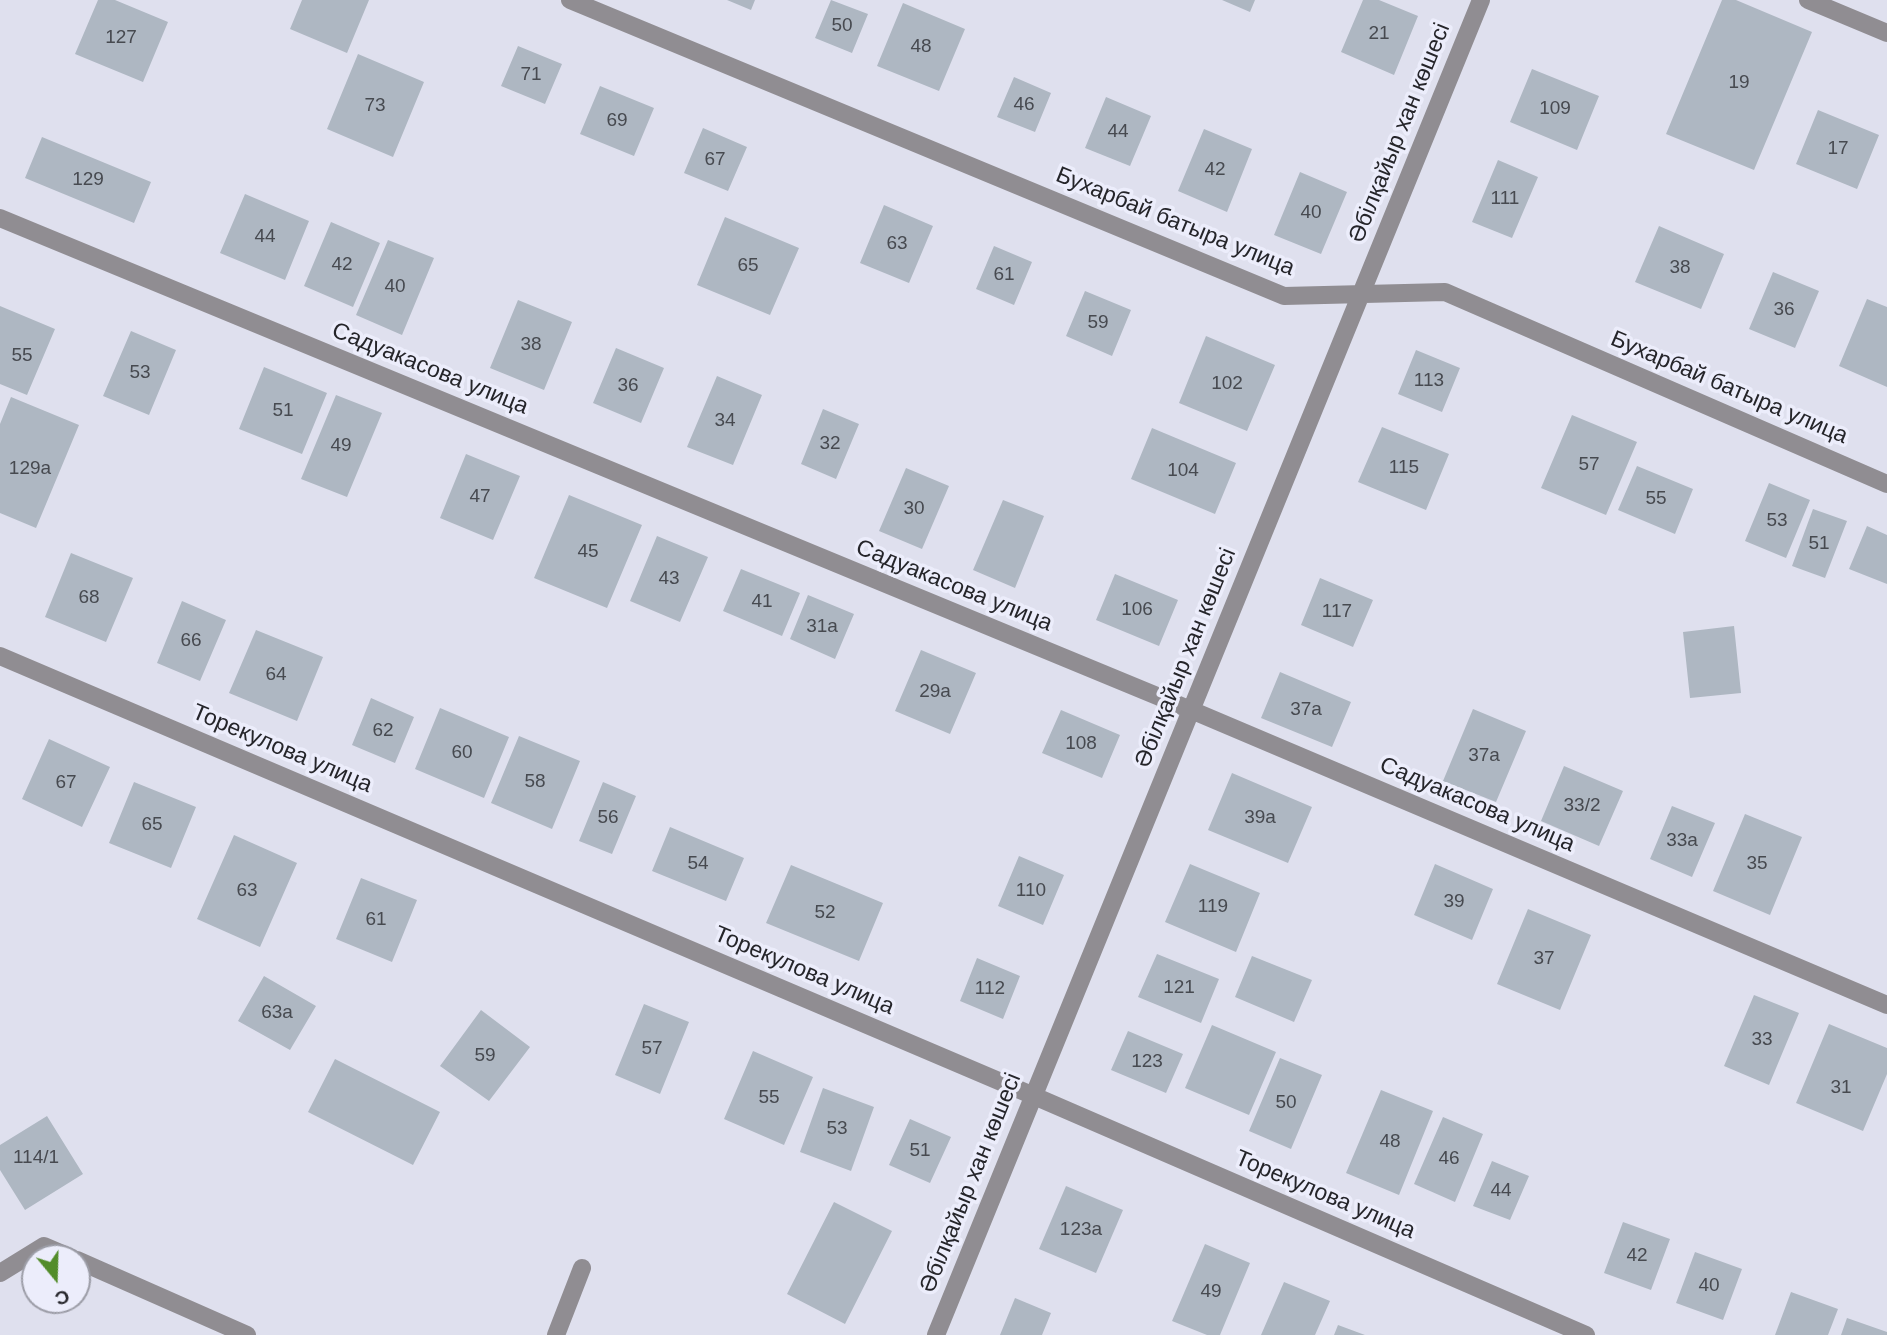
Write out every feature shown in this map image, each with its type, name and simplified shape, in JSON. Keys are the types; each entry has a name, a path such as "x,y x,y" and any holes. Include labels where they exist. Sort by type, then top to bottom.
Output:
{"street":[{"name":"Бухарбай батыра улица","path":"570,0 1284,296 1445,292 1887,484"},
{"name":"Әбілқайыр хан көшесі","path":"936,1335 1481,0"},
{"path":"1808,0 1887,33"},
{"name":"Садуакасова улица","path":"0,218 1191,710 1887,1005"},
{"name":"Торекулова улица","path":"0,656 1034,1096 1586,1335"},
{"path":"0,1273 21,1260"},
{"path":"91,1266 247,1335"},
{"path":"556,1335 582,1268"}],"building":[{"path":"98,0 115,0 168,22 143,82 75,54"},
{"path":"302,0 369,0 347,53 290,29"},
{"path":"727,0 755,0 751,10"},
{"path":"831,0 868,14 852,53 815,38"},
{"path":"1222,0 1255,0 1250,12"},
{"path":"1363,0 1379,0 1418,16 1394,75 1341,52"},
{"path":"1722,0 1736,0 1812,32 1754,170 1666,134"},
{"path":"903,3 965,29 939,91 877,66"},
{"path":"518,46 562,64 545,104 501,86"},
{"path":"358,54 424,82 393,157 327,129"},
{"path":"1532,69 1599,96 1577,150 1510,122"},
{"path":"1014,77 1051,93 1035,132 997,117"},
{"path":"600,86 654,108 634,156 580,134"},
{"path":"1106,97 1151,116 1130,166 1085,148"},
{"path":"1818,110 1879,135 1857,189 1796,164"},
{"path":"703,128 747,147 728,191 684,173"},
{"path":"1204,129 1252,149 1227,212 1178,191"},
{"path":"42,137 151,182 134,223 25,178"},
{"path":"1498,160 1538,177 1512,238 1472,222"},
{"path":"1300,172 1347,192 1321,254 1274,235"},
{"path":"245,194 309,221 285,280 220,253"},
{"path":"884,205 933,226 909,283 860,263"},
{"path":"725,217 799,248 770,315 697,285"},
{"path":"331,222 380,243 353,307 304,286"},
{"path":"1659,226 1724,254 1701,309 1635,282"},
{"path":"388,240 434,258 402,335 356,315"},
{"path":"994,246 1032,262 1014,305 976,289"},
{"path":"1773,272 1819,291 1795,348 1749,329"},
{"path":"1085,291 1131,310 1112,356 1066,336"},
{"path":"1867,299 1887,307 1887,387 1839,366"},
{"path":"518,300 572,322 544,390 490,368"},
{"path":"0,306 55,329 27,395 0,384"},
{"path":"131,331 176,350 149,415 103,396"},
{"path":"1206,336 1275,365 1247,431 1179,403"},
{"path":"616,348 664,368 641,423 593,403"},
{"path":"1416,350 1460,368 1442,412 1398,394"},
{"path":"264,367 327,393 302,454 239,429"},
{"path":"717,376 762,395 733,465 687,447"},
{"path":"336,395 382,413 347,497 301,479"},
{"path":"11,397 79,425 36,528 0,513 0,424"},
{"path":"823,409 859,424 836,479 801,464"},
{"path":"1572,415 1637,442 1606,515 1541,488"},
{"path":"1382,427 1449,454 1426,510 1358,482"},
{"path":"1152,428 1236,463 1215,514 1131,479"},
{"path":"466,454 520,476 493,540 440,518"},
{"path":"1637,466 1693,489 1675,534 1618,510"},
{"path":"906,468 949,486 922,549 879,531"},
{"path":"1769,483 1810,500 1786,558 1745,541"},
{"path":"569,495 642,525 607,608 534,578"},
{"path":"1003,500 1044,516 1015,588 973,570"},
{"path":"1813,509 1847,521 1825,578 1792,566"},
{"path":"1867,526 1887,535 1887,584 1849,569"},
{"path":"657,536 708,557 680,622 630,601"},
{"path":"71,553 133,578 106,642 45,617"},
{"path":"741,569 800,593 782,636 723,611"},
{"path":"1115,574 1178,600 1159,646 1096,620"},
{"path":"1320,578 1373,600 1353,647 1301,625"},
{"path":"808,595 854,614 835,659 790,639"},
{"path":"182,601 226,620 200,681 157,663"},
{"path":"1734,626 1741,693 1690,698 1683,632"},
{"path":"256,630 323,657 297,721 229,693"},
{"path":"921,650 976,673 950,734 895,711"},
{"path":"1280,672 1351,702 1332,747 1261,718"},
{"path":"371,698 414,717 395,763 352,745"},
{"path":"440,708 509,737 484,798 415,769"},
{"path":"1473,709 1526,731 1496,802 1443,781"},
{"path":"1061,710 1120,735 1102,778 1042,753"},
{"path":"519,736 580,761 552,829 491,803"},
{"path":"49,739 110,767 82,827 22,799"},
{"path":"1564,766 1623,791 1599,846 1541,821"},
{"path":"1232,773 1312,807 1288,863 1208,830"},
{"path":"134,782 196,807 171,868 109,843"},
{"path":"603,782 636,796 612,854 579,841"},
{"path":"1672,806 1715,823 1692,877 1650,859"},
{"path":"1745,814 1802,837 1770,915 1713,891"},
{"path":"670,827 744,858 726,901 652,871"},
{"path":"234,835 297,863 260,947 197,919"},
{"path":"1019,856 1064,875 1043,925 998,906"},
{"path":"1190,864 1260,893 1236,952 1165,922"},
{"path":"1435,864 1493,889 1472,940 1414,915"},
{"path":"791,865 883,903 859,961 766,923"},
{"path":"361,878 417,900 392,962 336,939"},
{"path":"1528,909 1591,935 1560,1010 1497,984"},
{"path":"1157,954 1219,979 1201,1023 1138,997"},
{"path":"1252,956 1312,980 1294,1022 1235,997"},
{"path":"977,958 1020,976 1003,1019 960,1001"},
{"path":"264,976 316,1006 290,1050 238,1021"},
{"path":"1754,995 1799,1013 1769,1085 1724,1066"},
{"path":"644,1004 689,1022 660,1094 615,1075"},
{"path":"481,1010 530,1047 489,1101 440,1066"},
{"path":"1829,1024 1887,1048 1887,1074 1863,1131 1796,1103"},
{"path":"1212,1025 1276,1052 1249,1115 1185,1088"},
{"path":"1128,1031 1183,1054 1166,1093 1111,1070"},
{"path":"753,1051 813,1077 784,1145 724,1119"},
{"path":"1280,1058 1322,1075 1291,1149 1249,1131"},
{"path":"335,1059 440,1112 413,1165 308,1112"},
{"path":"823,1088 874,1107 851,1171 800,1152"},
{"path":"1381,1090 1433,1111 1399,1195 1346,1173"},
{"path":"47,1116 83,1174 25,1210 0,1170 0,1145"},
{"path":"1443,1117 1483,1134 1455,1202 1414,1184"},
{"path":"910,1119 951,1137 930,1183 889,1165"},
{"path":"1492,1161 1529,1176 1510,1220 1473,1206"},
{"path":"1066,1186 1123,1210 1096,1273 1039,1249"},
{"path":"834,1202 892,1231 845,1324 787,1294"},
{"path":"1623,1222 1670,1239 1651,1290 1604,1273"},
{"path":"1205,1244 1250,1263 1220,1335 1207,1335 1172,1321"},
{"path":"1695,1252 1742,1269 1723,1320 1676,1303"},
{"path":"1284,1282 1330,1301 1315,1335 1261,1335"},
{"path":"1791,1292 1838,1309 1828,1335 1775,1335"},
{"path":"1015,1298 1051,1313 1042,1335 1000,1335"},
{"path":"1847,1318 1887,1332 1887,1335 1841,1335"},
{"path":"1338,1325 1365,1335 1334,1335"}]}
